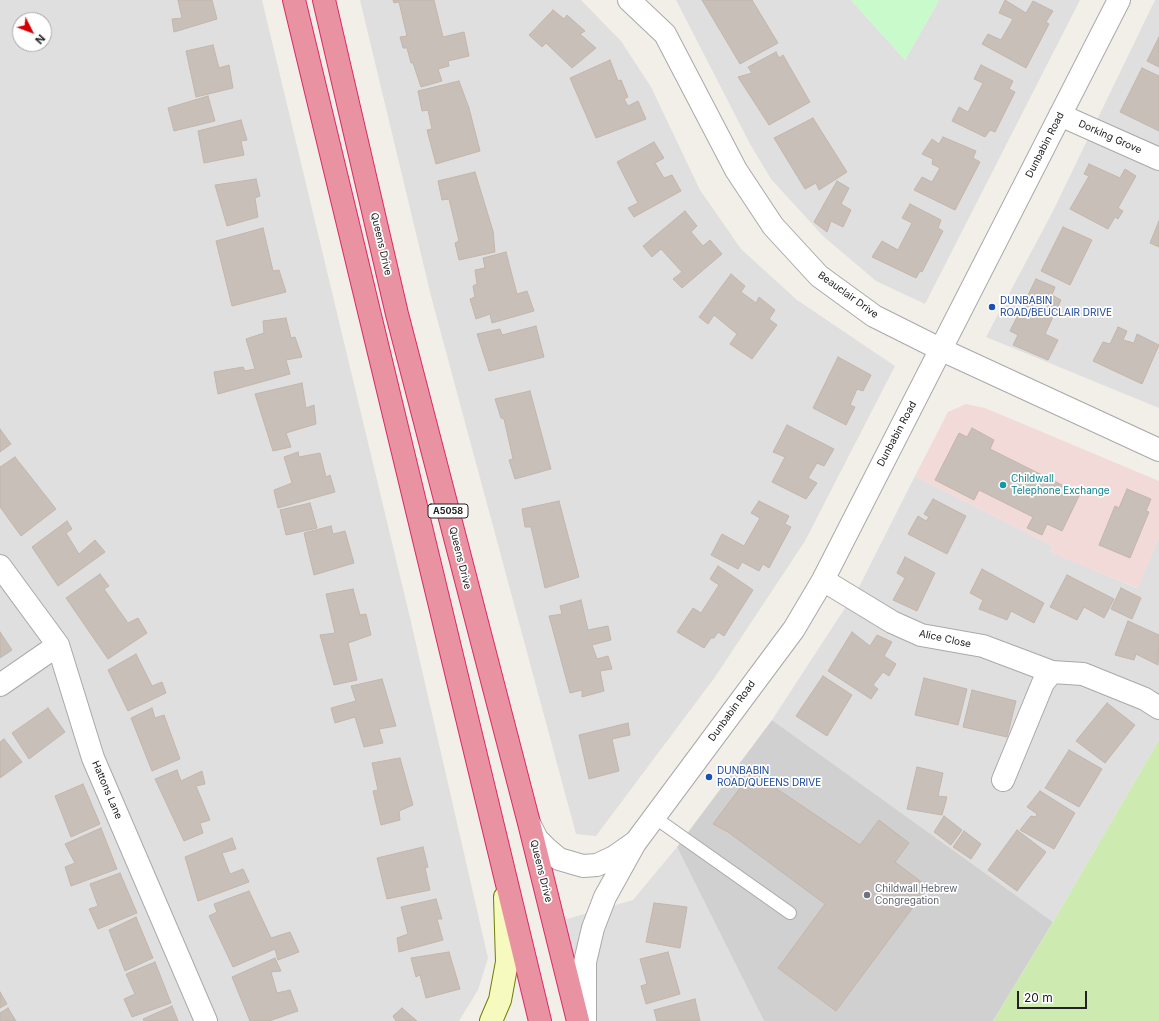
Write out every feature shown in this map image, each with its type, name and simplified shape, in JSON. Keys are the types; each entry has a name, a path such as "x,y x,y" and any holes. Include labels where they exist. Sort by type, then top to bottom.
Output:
{"highway":[{"name":"A5058","path":"294,0 375,331 505,880 540,1021"},
{"name":"Queens Drive","path":"324,0 397,314 529,823 578,1021"}],"street":[{"name":"Beauclair Drive","path":"629,0 665,34 736,170 774,226 819,276 874,316 942,350 1159,450"},
{"name":"Dunbabin Road","path":"585,1021 585,969 589,940 605,897 635,843 794,629 823,580 883,461 942,350 1118,0"},
{"name":"Dorking Grove","path":"1060,115 1159,158"},
{"name":"Hattons Lane","path":"0,566 58,645 93,758 206,1021"},
{"name":"Alice Close","path":"823,580 846,596 892,622 921,635 983,646 1052,672 1083,674 1145,699 1159,708"},
{"path":"0,685 58,645"},
{"path":"1003,780 1043,683 1052,672"},
{"name":"Dunbabin Road","path":"529,823 537,839 559,859 583,866 597,865 635,843"},
{"path":"491,1021 500,1000 507,962 505,880"}],"lane":[{"path":"654,817 790,913"}],"shaded area":[{"path":"0,0 262,0 411,622 488,958 478,990 459,1021 0,1021"},
{"path":"360,0 581,0 621,41 651,87 700,190 741,249 797,300 895,366 805,541 715,677 596,836 576,834 432,300"},
{"path":"676,0 851,0 905,60 939,0 1080,0 925,304 876,281 823,236 771,179 750,144"},
{"path":"1155,0 1159,0 1159,408 986,337 1052,213"},
{"path":"966,404 985,408 1159,481 1159,537 1138,588 1051,553 1053,546 915,476 948,412"},
{"path":"915,476 1053,546 1051,552 1137,588 1159,537 1159,740 1053,922 772,720 860,585"},
{"path":"772,720 1053,922 993,1021 764,1021 677,847"},
{"path":"677,847 764,1021 578,1021 553,923 633,900"}],"green space":[{"path":"851,0 939,0 905,60"},
{"path":"1159,740 1159,1021 993,1021 1053,922"}],"building":[{"path":"178,0 212,0 217,19 174,32 172,19 182,18"},
{"path":"393,0 434,0 443,37 464,32 469,56 448,61 449,66 438,69 442,81 421,87 413,63 411,63 407,48 403,48 400,37 407,36 399,2 394,3"},
{"path":"702,0 752,0 778,43 740,64"},
{"path":"1005,0 1026,13 1033,1 1053,11 1046,22 1049,24 1026,68 982,44 988,34 1001,40 1013,19 999,13"},
{"path":"553,10 564,19 567,15 585,31 580,34 596,48 572,68 546,43 542,47 529,35"},
{"path":"1159,37 1159,67 1147,61"},
{"path":"213,45 219,68 229,65 233,88 196,97 186,51"},
{"path":"776,52 779,58 783,55 810,102 769,125 738,77 752,73 748,67"},
{"path":"610,60 618,81 621,80 628,97 624,99 628,106 638,101 646,119 596,138 570,78"},
{"path":"981,65 1013,81 1009,89 1015,92 995,132 990,130 985,137 952,121 959,107 968,112 983,83 974,79"},
{"path":"1142,68 1159,76 1159,131 1120,112"},
{"path":"459,81 469,108 480,151 436,164 427,130 432,129 428,110 422,111 418,91"},
{"path":"208,96 215,121 174,131 168,108"},
{"path":"813,118 847,172 819,190 816,183 805,189 774,138"},
{"path":"241,120 247,140 241,141 244,155 204,163 198,131"},
{"path":"943,137 976,151 973,158 980,162 955,210 914,190 922,177 932,182 940,168 932,164 933,159 922,154 932,139 939,144"},
{"path":"654,142 664,158 655,163 664,178 672,175 681,191 634,217 628,208 638,203 617,162"},
{"path":"1089,164 1120,178 1125,169 1136,176 1118,208 1123,211 1118,219 1115,217 1108,229 1070,209 1089,176 1084,174"},
{"path":"475,172 493,231 495,252 459,260 455,243 459,241 449,199 442,200 438,181"},
{"path":"256,179 260,196 255,198 258,217 227,226 215,185"},
{"path":"837,181 849,188 841,204 851,210 843,227 831,221 827,232 814,222"},
{"path":"910,204 941,220 938,228 943,231 922,272 920,271 916,278 872,257 882,241 898,250 912,223 902,218"},
{"path":"685,211 697,226 691,232 703,246 710,240 722,254 682,288 673,279 682,272 661,249 652,257 643,246"},
{"path":"1159,221 1159,247 1150,243"},
{"path":"1063,227 1092,240 1070,285 1041,271"},
{"path":"263,228 273,271 279,270 286,292 232,306 216,241"},
{"path":"506,252 517,294 527,291 534,311 492,323 490,314 476,319 470,299 475,297 473,286 477,284 475,270 485,268 483,258"},
{"path":"731,274 745,286 741,292 756,303 759,297 775,310 769,319 777,325 752,359 730,344 737,334 714,315 708,324 699,317"},
{"path":"1036,279 1055,287 1052,295 1061,300 1045,334 1058,340 1048,360 1013,345 1018,335 1010,331"},
{"path":"286,318 291,338 295,337 302,357 286,360 290,374 218,394 214,372 243,367 245,371 255,369 246,339 264,333 263,321"},
{"path":"536,326 544,357 489,371 477,334 500,329 502,335"},
{"path":"1118,327 1127,331 1123,340 1134,343 1137,334 1159,345 1142,384 1093,361 1103,342 1110,344"},
{"path":"838,357 871,375 863,391 857,389 850,405 855,407 846,425 813,408"},
{"path":"302,383 306,408 314,405 316,424 286,433 291,447 273,451 255,394"},
{"path":"530,391 551,469 515,479 509,460 513,459 504,419 501,418 495,399"},
{"path":"787,425 834,449 824,466 817,463 808,478 817,483 806,499 772,482 785,457 773,452"},
{"name":"Childwall Telephone Exchange","path":"972,428 994,440 990,449 1080,494 1062,531 1047,524 1042,535 1027,528 1033,517 979,490 974,500 935,480 959,433 967,437"},
{"path":"0,429 11,444 0,452"},
{"path":"298,452 299,457 320,453 326,477 330,475 335,492 278,508 274,490 292,483 284,457"},
{"path":"15,457 56,509 21,536 0,507 0,467"},
{"path":"1127,489 1151,499 1146,511 1149,512 1130,558 1099,545 1115,506 1119,508"},
{"path":"933,499 966,516 947,554 908,534 918,516 926,521 929,517 924,514"},
{"path":"559,501 579,577 545,588 531,527 525,527 522,509"},
{"path":"759,501 789,516 785,524 791,527 769,568 763,564 759,571 742,562 738,569 711,555 722,534 744,546 760,518 751,513"},
{"path":"310,503 317,528 286,535 280,510"},
{"path":"67,521 72,529 66,533 79,554 95,540 105,552 58,586 32,547"},
{"path":"331,526 333,534 345,531 354,563 314,575 304,533"},
{"path":"905,557 935,573 917,611 893,600 905,578 897,573"},
{"path":"718,566 753,590 724,636 718,632 714,638 711,638 704,648 677,632 693,608 701,613 719,585 710,579"},
{"path":"982,569 1044,603 1034,623 1011,611 1007,620 979,609 983,600 970,593"},
{"path":"100,574 109,586 104,589 128,623 138,618 147,633 108,659 66,598"},
{"path":"1067,575 1114,599 1104,618 1084,607 1077,620 1050,607"},
{"path":"1121,588 1141,598 1132,619 1111,609"},
{"path":"353,589 360,615 366,614 371,635 348,643 357,680 334,685 320,635 335,633 326,594"},
{"path":"581,600 588,630 608,626 611,640 592,645 597,659 608,656 612,669 600,671 604,691 582,697 582,690 570,693 549,616 562,614 560,606"},
{"path":"1128,621 1159,635 1158,665 1136,654 1134,660 1115,655"},
{"path":"0,632 12,650 0,658"},
{"path":"852,632 870,646 877,635 892,642 884,656 896,664 889,676 883,672 873,685 878,689 871,699 828,671"},
{"path":"136,654 152,686 162,682 166,693 128,711 108,670"},
{"path":"823,676 852,695 827,736 796,716"},
{"path":"924,678 967,689 958,725 915,715"},
{"path":"382,679 396,726 379,729 383,743 364,747 355,717 335,723 331,708 356,701 351,686"},
{"path":"972,690 1016,701 1007,737 963,727"},
{"path":"1107,703 1135,725 1105,763 1076,741"},
{"path":"48,708 65,732 29,759 12,733"},
{"path":"152,708 155,718 164,715 180,759 152,771 131,718"},
{"path":"628,723 630,735 612,739 619,771 589,779 579,735"},
{"path":"4,739 22,762 0,778 0,742"},
{"path":"1069,750 1102,769 1079,807 1045,788"},
{"path":"400,758 413,805 399,811 400,820 381,825 373,791 378,790 372,763"},
{"path":"917,767 943,773 938,796 947,797 942,815 907,809"},
{"path":"177,770 181,781 202,771 205,784 196,786 210,820 200,823 203,833 184,841 155,779"},
{"name":"Childwall Hebrew Congregation","path":"752,772 860,845 879,820 909,843 895,862 928,887 836,1011 778,968 825,904 728,832 713,824"},
{"path":"83,784 100,824 71,837 55,796"},
{"path":"1040,791 1075,813 1054,849 1020,830 1031,816 1036,817 1037,814 1027,807"},
{"path":"944,816 962,830 951,845 934,832"},
{"path":"101,828 117,869 71,886 65,867 75,863 65,844"},
{"path":"1017,830 1046,852 1017,891 988,870"},
{"path":"964,831 981,844 971,859 953,847"},
{"path":"232,838 236,849 222,853 230,874 243,869 249,882 198,901 185,857"},
{"path":"423,847 428,867 425,868 430,890 387,899 377,858"},
{"path":"120,873 137,913 98,929 89,909 98,906 90,884"},
{"path":"249,891 271,938 290,932 299,952 278,960 275,949 233,967 209,916 217,912 214,904"},
{"path":"436,899 442,919 437,919 443,940 399,952 397,938 408,934 401,907"},
{"path":"654,903 687,907 680,948 646,942"},
{"path":"136,917 153,958 125,971 109,930"},
{"path":"449,952 460,989 426,998 420,975 416,977 411,958"},
{"path":"668,952 680,994 646,1004 641,986 647,984 640,959"},
{"path":"275,958 281,971 271,972 277,993 290,990 298,1011 269,1021 250,1021 232,977"},
{"path":"155,962 171,1003 132,1017 124,999 135,994 126,974"},
{"path":"0,992 7,1004 0,1008"},
{"path":"695,999 700,1021 657,1021 654,1010"},
{"path":"172,1006 178,1021 144,1021 143,1019"},
{"path":"8,1008 16,1021 0,1021 0,1013"},
{"path":"402,1008 417,1021 396,1021 393,1016"}],"place":[{"name":"DUNBABIN ROAD/BEUCLAIR DRIVE","path":"992,307"},
{"name":"Childwall Telephone Exchange","path":"1003,485"},
{"name":"DUNBABIN ROAD/QUEENS DRIVE","path":"709,777"},
{"name":"Childwall Hebrew Congregation","path":"867,895"}]}
